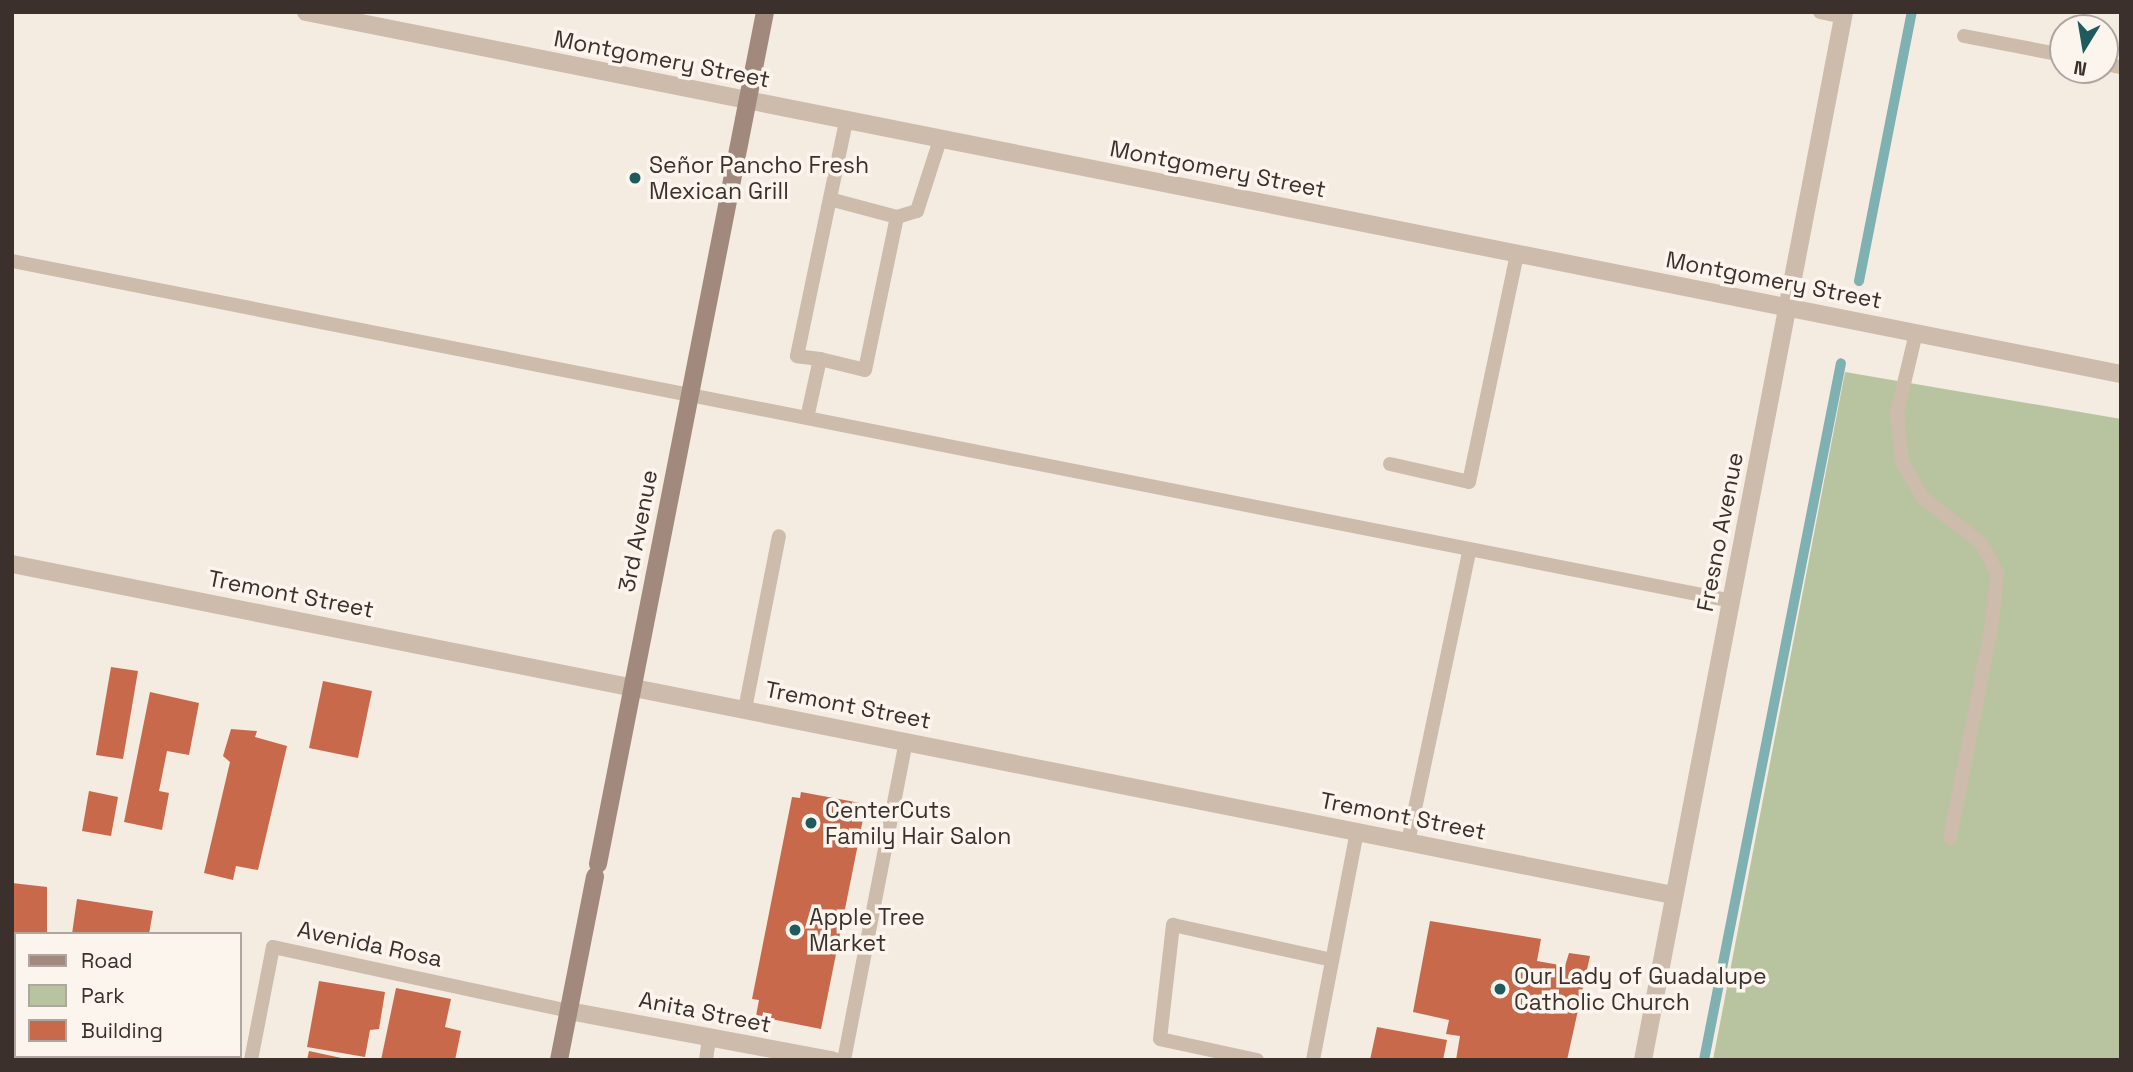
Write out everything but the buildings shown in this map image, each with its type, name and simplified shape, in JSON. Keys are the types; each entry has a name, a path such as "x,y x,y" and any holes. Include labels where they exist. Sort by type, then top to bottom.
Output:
{"main road":[{"name":"3rd Avenue","path":"559,1060 765,12"}],"street":[{"name":"Montgomery Street","path":"306,12 2121,374"},
{"name":"Fresno Avenue","path":"1643,1060 1844,15"},
{"name":"Tremont Street","path":"12,565 1673,895"},
{"name":"Anita Street","path":"569,1011 832,1060"}],"lane":[{"path":"1820,12 1844,15"},
{"path":"1965,36 2049,52"},
{"path":"846,121 797,356 864,370 897,217"},
{"path":"830,199 897,217 917,211 940,140"},
{"path":"1390,464 1469,482 1517,254"},
{"path":"12,261 1732,601"},
{"path":"1916,333 1897,413 1902,462 1923,498 1982,544 1997,573 1992,624 1950,838"},
{"path":"807,418 820,359"},
{"path":"745,709 779,536"},
{"path":"1408,842 1470,549"},
{"path":"844,1060 906,741"},
{"path":"1312,1060 1357,832"},
{"path":"1257,1060 1160,1039 1173,925 1332,960"},
{"name":"Avenida Rosa","path":"251,1060 273,947 569,1011"},
{"path":"706,1060 709,1038"}],"green space":[{"path":"1845,372 2121,419 2121,1060 1713,1060"}],"waterway":[{"path":"1859,281 1912,12"},
{"path":"1704,1060 1841,363"}],"place":[{"name":"Señor Pancho Fresh Mexican Grill","path":"635,178"},
{"name":"CenterCuts Family Hair Salon","path":"811,823"},
{"name":"Apple Tree Market","path":"795,930"},
{"name":"Our Lady of Guadalupe Catholic Church","path":"1500,989"}]}
